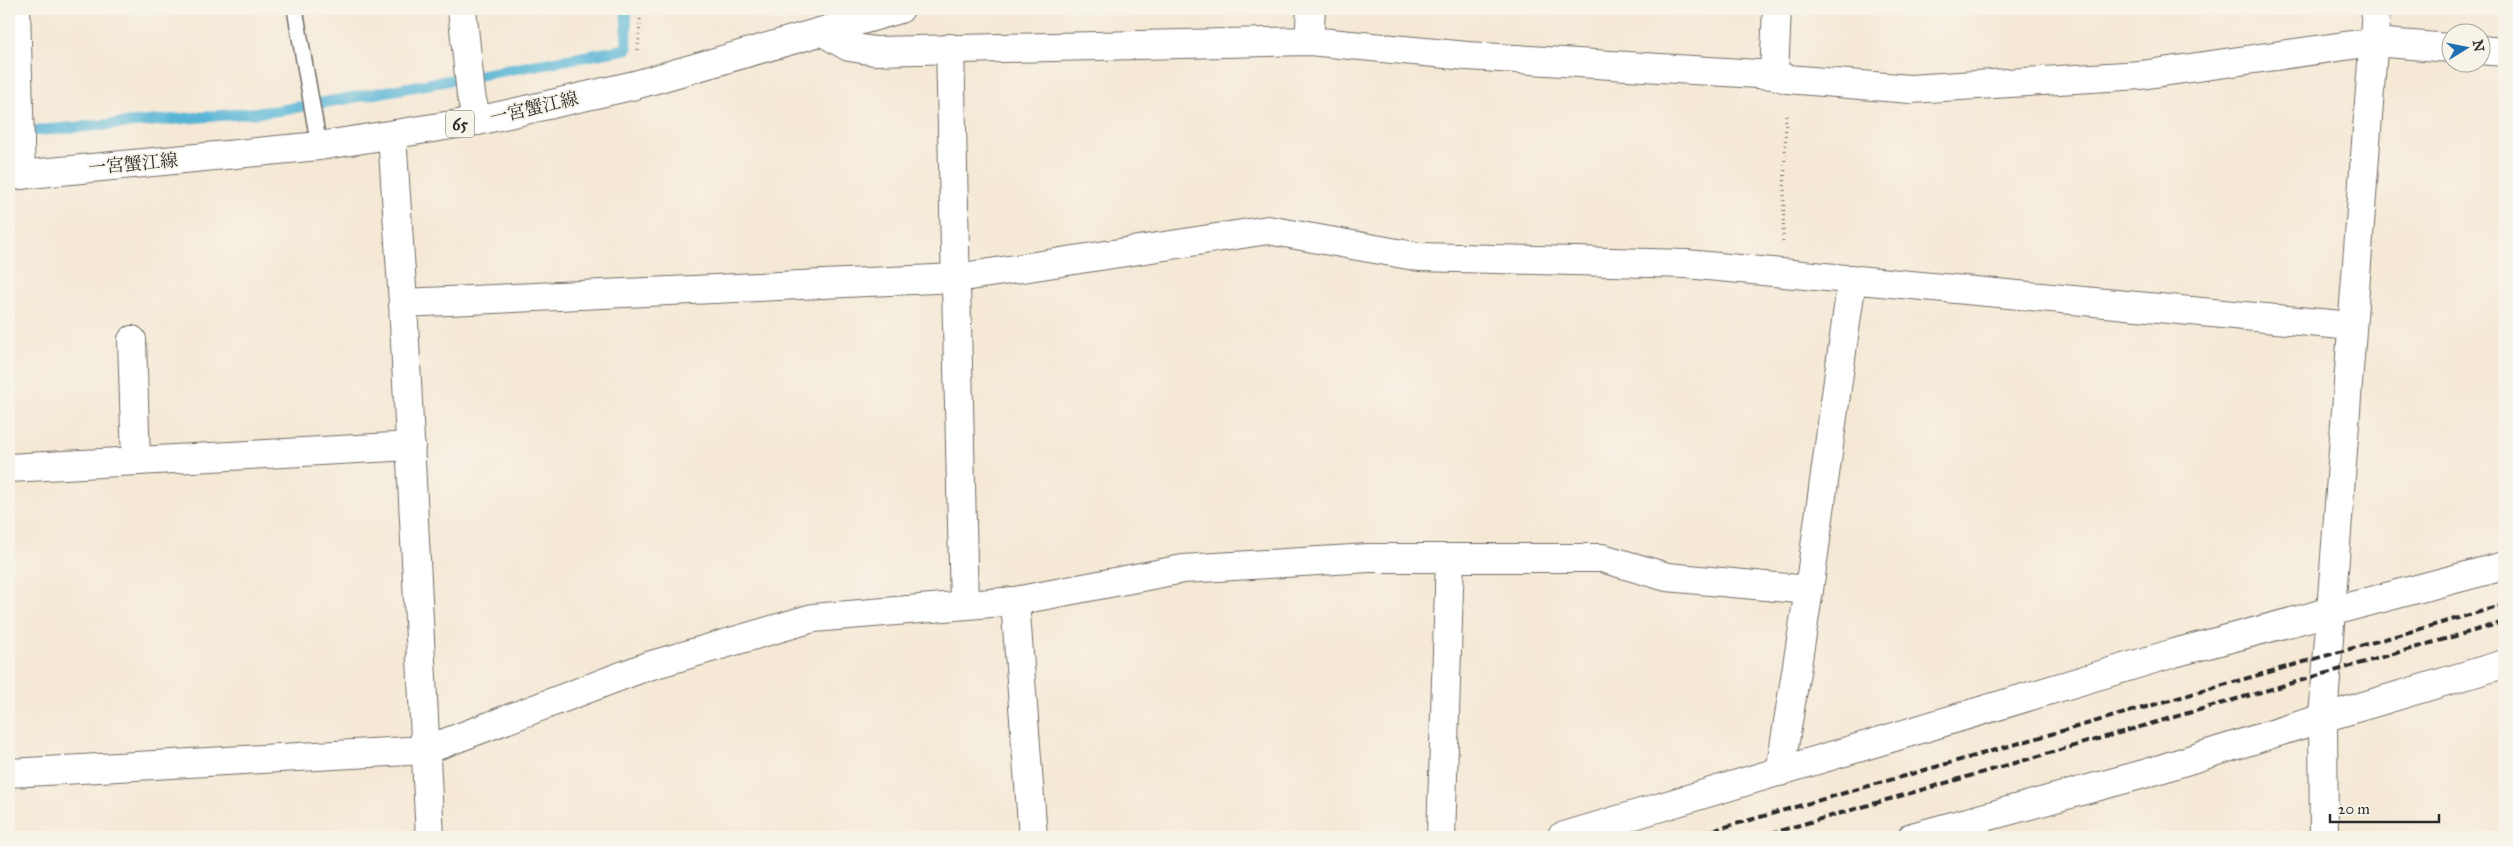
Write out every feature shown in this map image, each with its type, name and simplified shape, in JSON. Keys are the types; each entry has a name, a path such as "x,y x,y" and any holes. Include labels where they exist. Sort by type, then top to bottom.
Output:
{"street":[{"path":"16,9 19,116 17,167"},
{"path":"462,9 474,108"},
{"name":"一宮蟹江線","path":"17,167 317,134 392,135 474,108 635,85 823,32 860,14 900,9"},
{"path":"1309,41 1311,9"},
{"path":"1777,9 1780,77"},
{"path":"2324,837 2324,718 2330,612 2376,9"},
{"path":"823,32 849,47 875,51 1309,41 1467,56 1780,77 1910,89 2131,76 2272,58 2373,42 2440,47"},
{"path":"950,48 964,604"},
{"path":"2490,51 2504,52"},
{"path":"392,135 411,446 430,837"},
{"path":"403,303 956,278 1268,230 1420,257 1686,264 2352,326"},
{"path":"1780,772 1809,590 1852,279"},
{"path":"132,340 136,461"},
{"path":"9,468 411,446"},
{"path":"9,773 426,750 645,667 813,618 1015,601 1183,569 1369,558 1602,558 1666,578 1809,590"},
{"path":"1442,837 1450,558"},
{"path":"1561,837 2174,653 2504,566"},
{"path":"1015,601 1033,837"},
{"path":"1912,837 2144,774 2504,664"}],"lane":[{"path":"295,9 317,134"}],"path":[{"path":"635,85 641,9"},
{"path":"1780,77 1782,273"}],"waterway":[{"path":"18,132 276,111 627,49 626,9"}],"railway":[{"path":"1690,837 2504,605"},
{"path":"1758,837 2504,622"}]}
